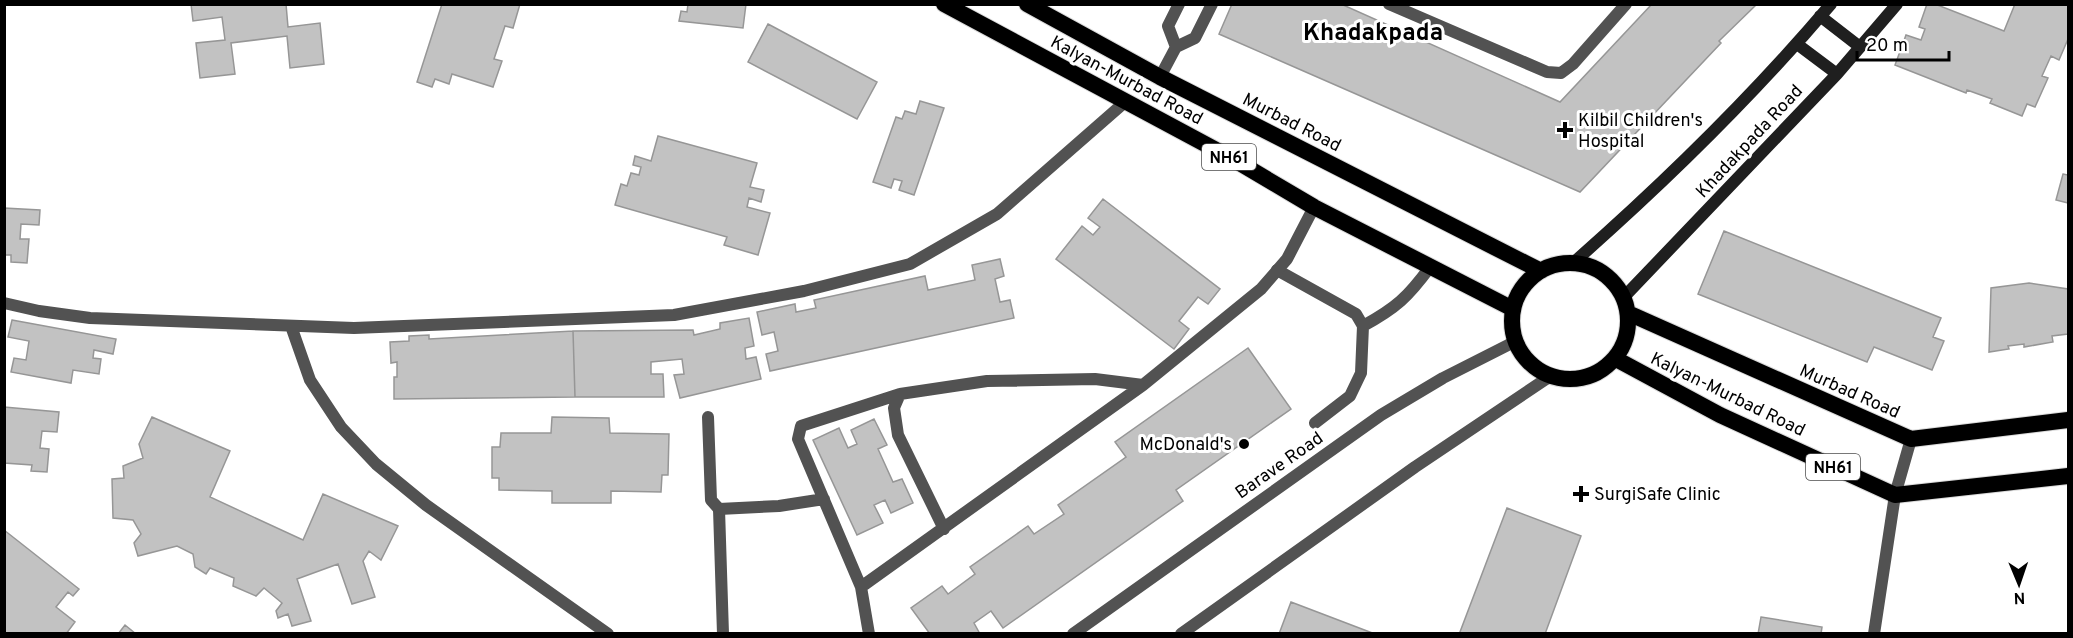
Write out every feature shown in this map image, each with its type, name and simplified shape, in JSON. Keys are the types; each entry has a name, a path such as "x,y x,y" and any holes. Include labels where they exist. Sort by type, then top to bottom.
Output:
{"highway":[{"name":"Kalyan-Murbad Road","path":"944,4 1233,159 1314,207 1513,309"},
{"name":"Murbad Road","path":"1027,4 1160,77 1541,271"},
{"path":"1573,263 1589,266 1604,273 1615,284 1626,306 1627,330 1616,359 1600,370 1585,376 1568,378 1552,375 1537,368 1524,356 1516,341 1512,326 1513,309 1528,281 1541,271 1556,265 1573,263"},
{"name":"Murbad Road","path":"1626,306 1911,439 2068,420"},
{"name":"Kalyan-Murbad Road","path":"1616,359 1720,415 1894,495"},
{"path":"1894,495 2068,476"}],"main road":[{"path":"1573,263 1647,198 1797,44 1831,4"},
{"name":"Khadakpada Road","path":"1626,306 1837,74 1896,4"},
{"path":"1821,16 1860,47"},
{"path":"1797,44 1837,74"}],"street":[{"path":"1176,47 1168,26 1179,4"},
{"path":"1160,77 1176,47 1195,38 1212,4"},
{"path":"1389,4 1547,72 1561,73 1573,64 1626,4"},
{"path":"4,303 39,311 90,318 354,328 674,315 804,291 910,264 998,214 1125,102"},
{"path":"861,587 1143,385 1261,290 1287,259 1314,207"},
{"path":"1363,326 1385,314 1409,295 1430,267"},
{"path":"1278,270 1356,314 1363,326 1361,373 1350,396 1315,423"},
{"path":"291,326 310,380 341,427 376,464 426,505 608,633"},
{"name":"Barave Road","path":"1073,633 1380,415 1443,378 1516,341"},
{"path":"1181,633 1415,467 1552,375"},
{"path":"869,633 861,587 798,439 801,426 900,394 987,381 1095,379 1143,385"},
{"path":"900,394 894,408 898,435 944,529"},
{"path":"708,417 711,500 719,509 723,633"},
{"path":"1874,633 1894,495 1911,439"},
{"path":"719,509 779,506 824,499"}],"building":[{"path":"191,4 286,4 288,27 320,23 324,64 290,68 287,36 231,43 235,74 200,78 196,43 225,40 222,17 193,21"},
{"path":"442,4 520,4 513,28 505,26 494,59 502,61 493,87 452,74 449,84 435,79 432,87 417,82"},
{"path":"688,4 746,4 743,28 679,21 681,11 687,12"},
{"path":"1232,4 1341,4 1560,102 1652,4 1757,4 1719,41 1721,43 1580,192 1219,34"},
{"path":"1927,4 1935,4 2004,31 2015,4 2068,4 2068,39 2059,60 2051,56 2042,76 2048,78 2035,107 2027,104 2022,116 1990,103 1992,99 1967,90 1966,93 1895,65 1906,35 1921,40 1925,29 1919,27"},
{"path":"768,24 877,82 857,119 748,62"},
{"path":"920,101 944,108 914,195 899,190 902,181 894,179 891,188 873,182 896,117 902,119 905,111 916,114"},
{"path":"658,136 757,163 750,187 764,190 761,202 749,198 747,207 770,213 758,255 724,245 727,237 615,205 621,184 627,186 631,173 639,175 641,167 633,165 635,156 651,161"},
{"path":"2063,174 2068,175 2068,203 2056,200"},
{"path":"1103,199 1220,289 1208,304 1198,297 1179,321 1189,329 1174,349 1056,259 1082,226 1093,235 1100,227 1088,218"},
{"path":"4,208 40,210 39,225 21,224 20,239 29,239 27,263 11,262 11,255 4,255"},
{"path":"1724,231 1941,318 1933,337 1944,341 1932,370 1874,347 1867,362 1698,294"},
{"path":"1000,259 1004,276 995,279 1000,302 1010,300 1014,318 770,371 766,354 778,351 774,332 762,335 757,312 795,304 796,312 816,308 814,300 925,276 928,290 975,280 972,265"},
{"path":"2029,283 2068,289 2068,334 2052,336 2053,342 2024,347 2024,344 2008,346 2009,349 1989,352 1991,288"},
{"path":"749,318 754,346 745,348 746,359 756,357 761,379 680,398 674,375 684,374 682,359 651,362 651,374 663,374 664,397 575,397 573,331 693,330 694,335 720,329 720,323"},
{"path":"12,320 116,339 113,354 94,350 93,358 101,359 99,374 73,370 71,383 11,372 14,358 26,360 29,341 8,337"},
{"path":"573,331 575,397 394,399 397,362 391,363 390,342 409,341 409,336 429,335 429,339"},
{"path":"1248,348 1291,409 1176,490 1183,501 1003,628 991,611 974,623 980,634 930,634 911,608 942,586 948,594 975,574 970,567 1028,526 1034,534 1064,514 1058,505 1126,457 1115,442"},
{"path":"4,407 59,412 57,432 42,431 40,448 49,449 47,472 31,471 32,465 4,463"},
{"path":"152,417 230,451 210,497 303,540 323,494 398,526 381,560 369,551 363,561 375,597 352,604 338,564 297,579 311,621 292,626 288,614 278,618 276,611 282,603 264,588 256,596 233,586 234,578 210,568 206,574 195,567 193,554 177,546 138,556 134,543 141,534 133,520 113,518 112,479 124,478 123,466 143,458 139,444"},
{"path":"552,417 609,418 610,433 669,434 668,475 662,475 661,492 611,491 611,503 552,503 552,491 499,490 499,478 492,478 492,447 500,447 501,433 551,433"},
{"path":"874,419 887,445 878,449 893,482 902,479 913,503 891,513 885,500 874,505 883,523 857,535 813,440 839,428 848,448 857,444 851,430"},
{"path":"1507,508 1581,536 1545,634 1464,634 1460,632"},
{"path":"4,530 79,589 73,596 68,592 56,607 75,622 66,634 4,634"},
{"path":"1291,602 1375,634 1279,634"},
{"path":"1761,617 1822,627 1821,634 1758,634"},
{"path":"125,625 136,634 118,634"}],"place":[{"name":"Kilbil Children's Hospital","path":"1565,130"},
{"name":"McDonald's","path":"1244,444"},
{"name":"SurgiSafe Clinic","path":"1581,494"}],"district":[{"name":"Khadakpada","path":"1373,32"}]}
